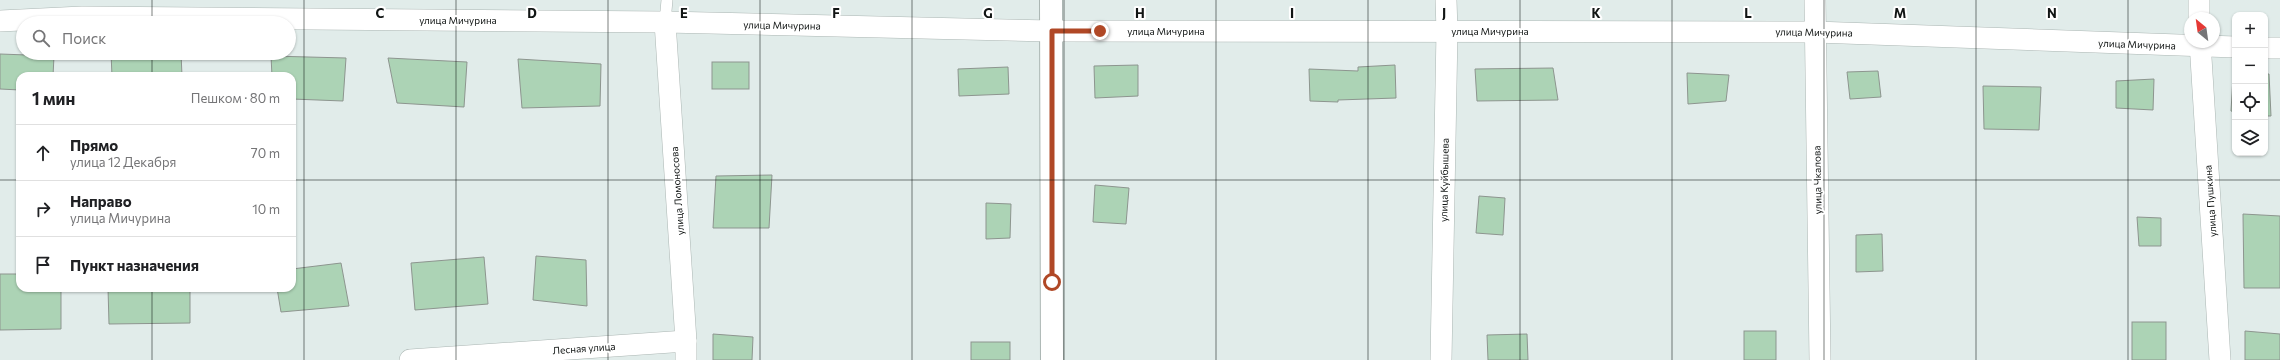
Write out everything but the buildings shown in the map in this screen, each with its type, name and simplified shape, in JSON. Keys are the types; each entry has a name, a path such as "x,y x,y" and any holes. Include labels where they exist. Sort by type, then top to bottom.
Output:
{"street":[{"path":"1051,0 1052,360"},
{"name":"улица Куйбышева","path":"1441,360 1447,31 1446,0"},
{"name":"улица Чкалова","path":"1815,0 1820,360"},
{"path":"2199,0 2199,12"},
{"name":"улица Мичурина","path":"32,16 82,8 1052,31 1815,32 2184,44"},
{"name":"улица Мичурина","path":"0,21 16,18"},
{"name":"улица Ломоносова","path":"665,22 686,351"},
{"name":"улица Мичурина","path":"2220,46 2232,47"},
{"name":"улица Пушкина","path":"2200,48 2220,360"},
{"path":"2268,48 2280,48"},
{"name":"Лесная улица","path":"410,360 686,351"}],"lane":[{"path":"665,22 667,0"}],"route":[{"path":"1052,282 1052,31 1100,31"}]}
